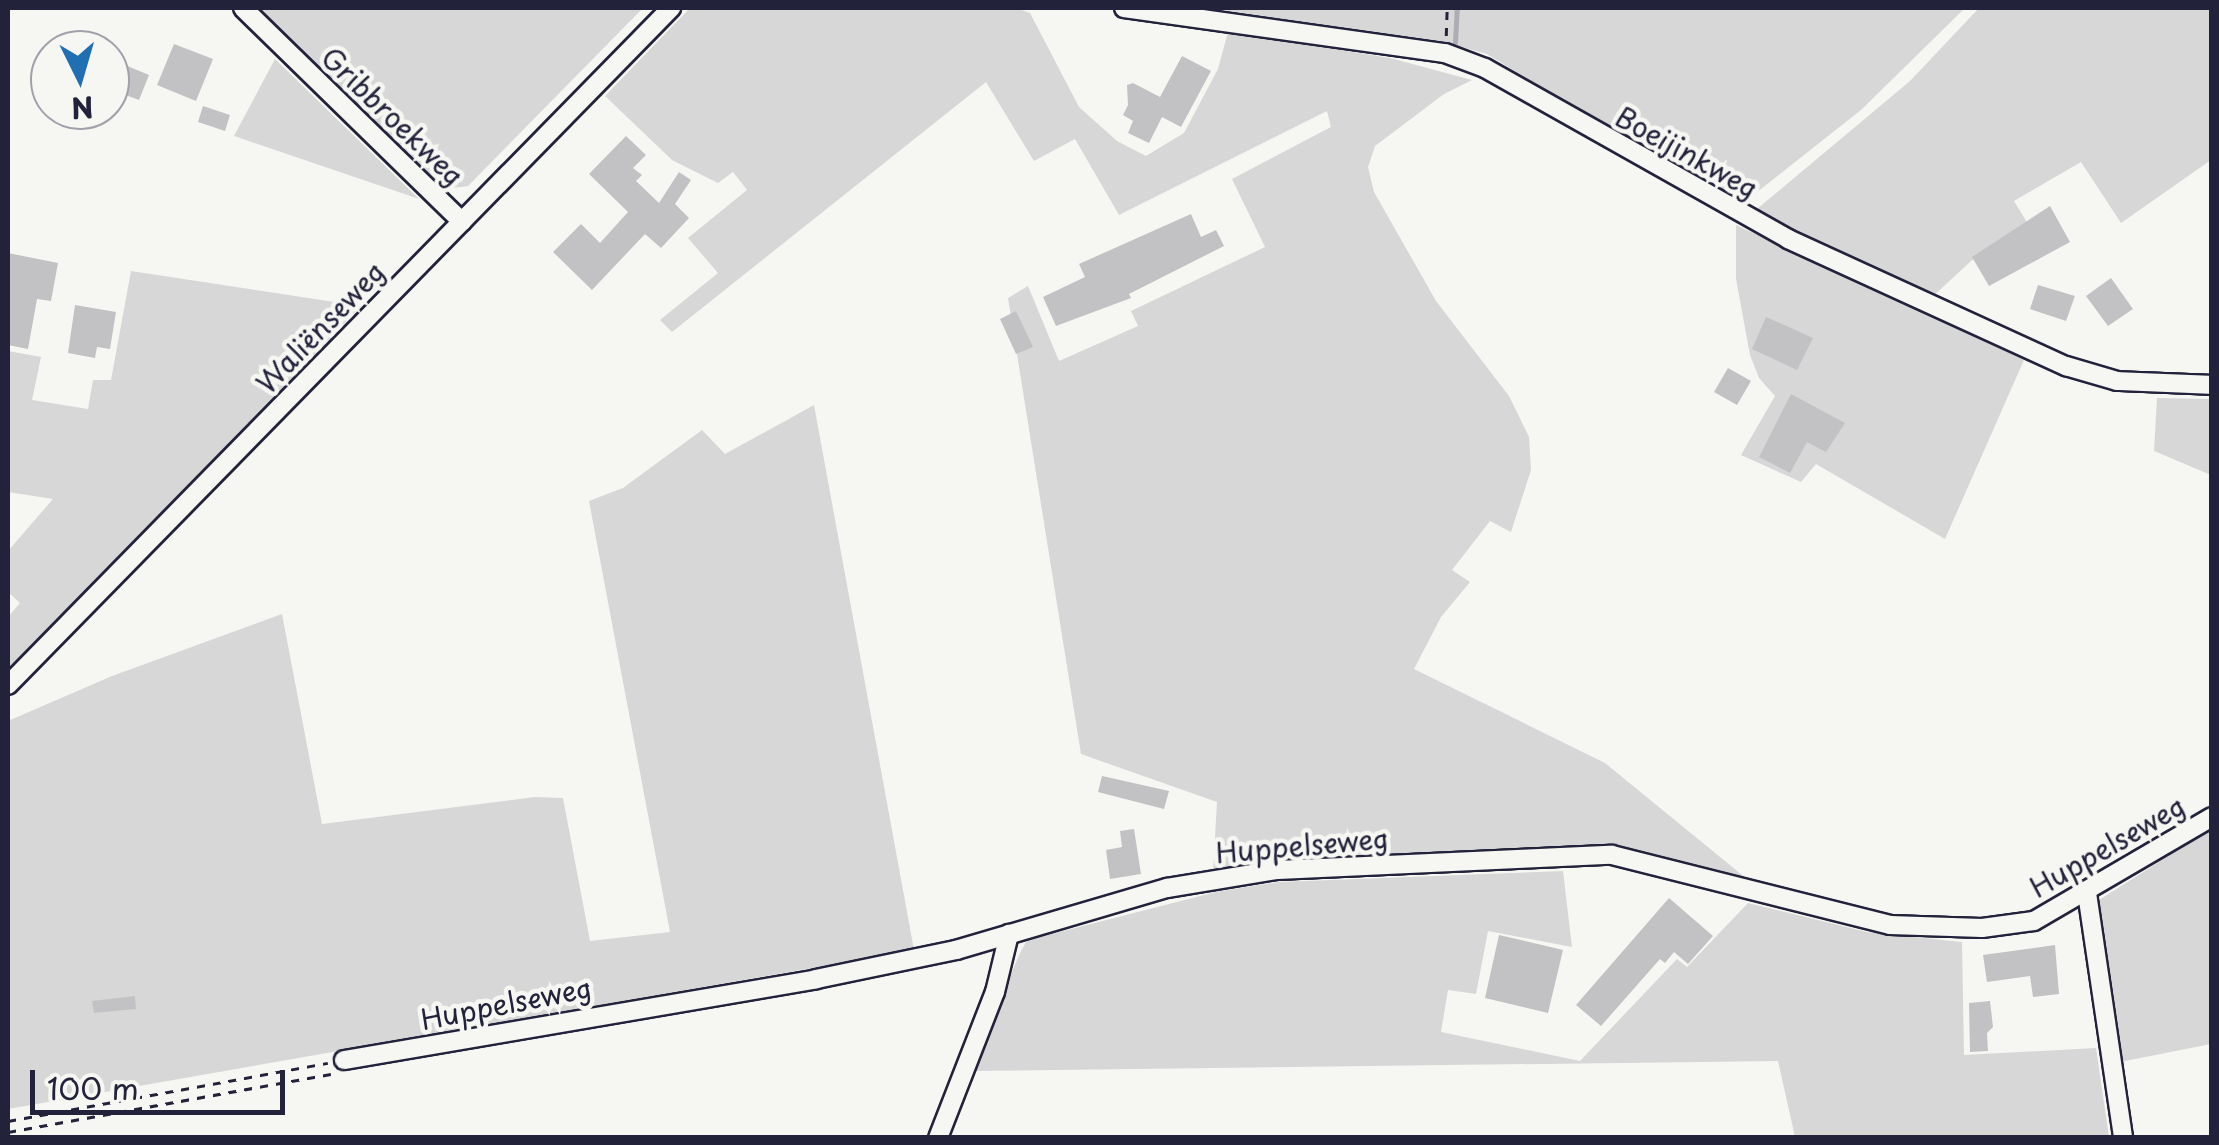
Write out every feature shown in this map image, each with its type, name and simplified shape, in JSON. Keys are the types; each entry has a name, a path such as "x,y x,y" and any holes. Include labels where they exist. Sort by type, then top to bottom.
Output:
{"street":[{"name":"Gribbroekweg","path":"243,8 462,222"},
{"name":"Waliënseweg","path":"8,685 672,8"},
{"name":"Boeijinkweg","path":"1124,8 1445,53 1485,68 1788,239 2066,366 2117,381 2212,385"},
{"name":"Huppelseweg","path":"339,1066 816,979 1009,934 1166,888 1276,870 1612,855 1890,925 1982,928 2034,921 2088,893 2212,817"},
{"path":"2088,893 2123,1138"},
{"path":"938,1138 995,992 1009,934"}],"path":[{"path":"1445,53 1447,8"},
{"path":"8,1121 339,1066"},
{"path":"8,1132 339,1066"}],"shaded area":[{"path":"255,8 643,8 468,186 445,189"},
{"path":"690,8 1019,9 1030,13 1079,107 1117,141 1146,156 1184,133 1218,69 1228,32 1390,58 1472,80 1444,94 1375,146 1368,167 1374,192 1436,301 1509,396 1529,437 1531,470 1511,532 1490,521 1452,570 1470,582 1441,617 1414,669 1605,763 1758,888 1641,856 1213,872 1217,802 1081,754 1008,298 1028,286 1059,361 1138,326 1131,311 1265,247 1232,179 1331,127 1327,111 1119,215 1075,139 1034,161 986,82 672,332 660,320 718,273 688,238 747,190 733,172 718,183 672,160 605,96"},
{"path":"1199,8 1965,8 1861,110 1738,207 1487,54 1440,41"},
{"path":"1979,8 2211,8 2211,160 2121,223 2081,162 2014,201 2028,224 1971,261 1930,299 1751,214 1910,81"},
{"path":"275,59 419,199 234,136"},
{"path":"1736,225 2024,360 1945,539 1816,464 1801,482 1741,455 1775,396 1759,378 1750,355 1736,279"},
{"path":"131,271 361,306 8,671 8,617 20,603 8,592 8,551 53,499 8,492 8,351 41,357 32,400 88,409 93,380 111,380"},
{"path":"2157,398 2211,399 2211,475 2154,451"},
{"path":"814,405 914,950 8,1109 8,721 112,676 282,614 322,824 535,797 563,798 590,941 670,932 589,501 623,488 702,430 725,454"},
{"path":"2211,829 2211,1044 2120,1062 2099,900"},
{"path":"1563,871 1572,947 1488,931 1476,994 1448,990 1441,1032 1580,1061 1677,959 1687,967 1748,903 1867,932 1962,942 1964,1055 2096,1048 2109,1137 1795,1137 1778,1061 969,1071 1020,953 1026,942 1036,938 1216,892 1279,882"}],"building":[{"path":"174,44 213,59 196,101 157,85"},
{"path":"1182,56 1211,71 1181,127 1162,117 1149,143 1128,133 1133,121 1123,115 1128,105 1127,85 1133,83 1160,97"},
{"path":"130,67 149,75 139,100 130,97"},
{"path":"203,106 230,115 225,131 198,122"},
{"path":"626,136 646,155 633,168 642,175 636,181 659,203 679,172 691,180 675,204 689,218 661,248 645,234 592,290 553,252 581,224 600,243 628,212 589,174"},
{"path":"2050,206 2070,242 1989,286 1972,257"},
{"path":"1191,214 1201,237 1216,230 1224,246 1129,294 1131,298 1056,326 1043,297 1085,277 1079,264"},
{"path":"8,253 58,263 51,301 37,299 28,349 8,345"},
{"path":"2111,278 2133,309 2108,326 2086,296"},
{"path":"2038,285 2075,296 2066,321 2030,309"},
{"path":"75,305 116,312 110,349 97,347 95,358 68,353"},
{"path":"1016,311 1033,347 1016,354 1000,319"},
{"path":"1766,317 1813,338 1797,370 1752,349"},
{"path":"1728,368 1751,381 1737,405 1714,392"},
{"path":"1791,394 1845,423 1826,452 1807,442 1790,473 1759,457"},
{"path":"1102,776 1169,791 1164,809 1098,792"},
{"path":"1134,829 1141,874 1110,879 1106,850 1122,847 1120,831"},
{"path":"1669,898 1713,936 1688,964 1674,952 1665,963 1660,959 1601,1026 1576,1005"},
{"path":"1499,935 1563,950 1548,1013 1485,998"},
{"path":"2055,945 2059,994 2033,997 2030,976 1987,982 1983,955"},
{"path":"135,996 136,1009 94,1013 92,1001"},
{"path":"1990,1001 1993,1027 1987,1033 1988,1051 1970,1052 1969,1003"}],"waterway":[{"path":"1455,42 1457,8"}]}
